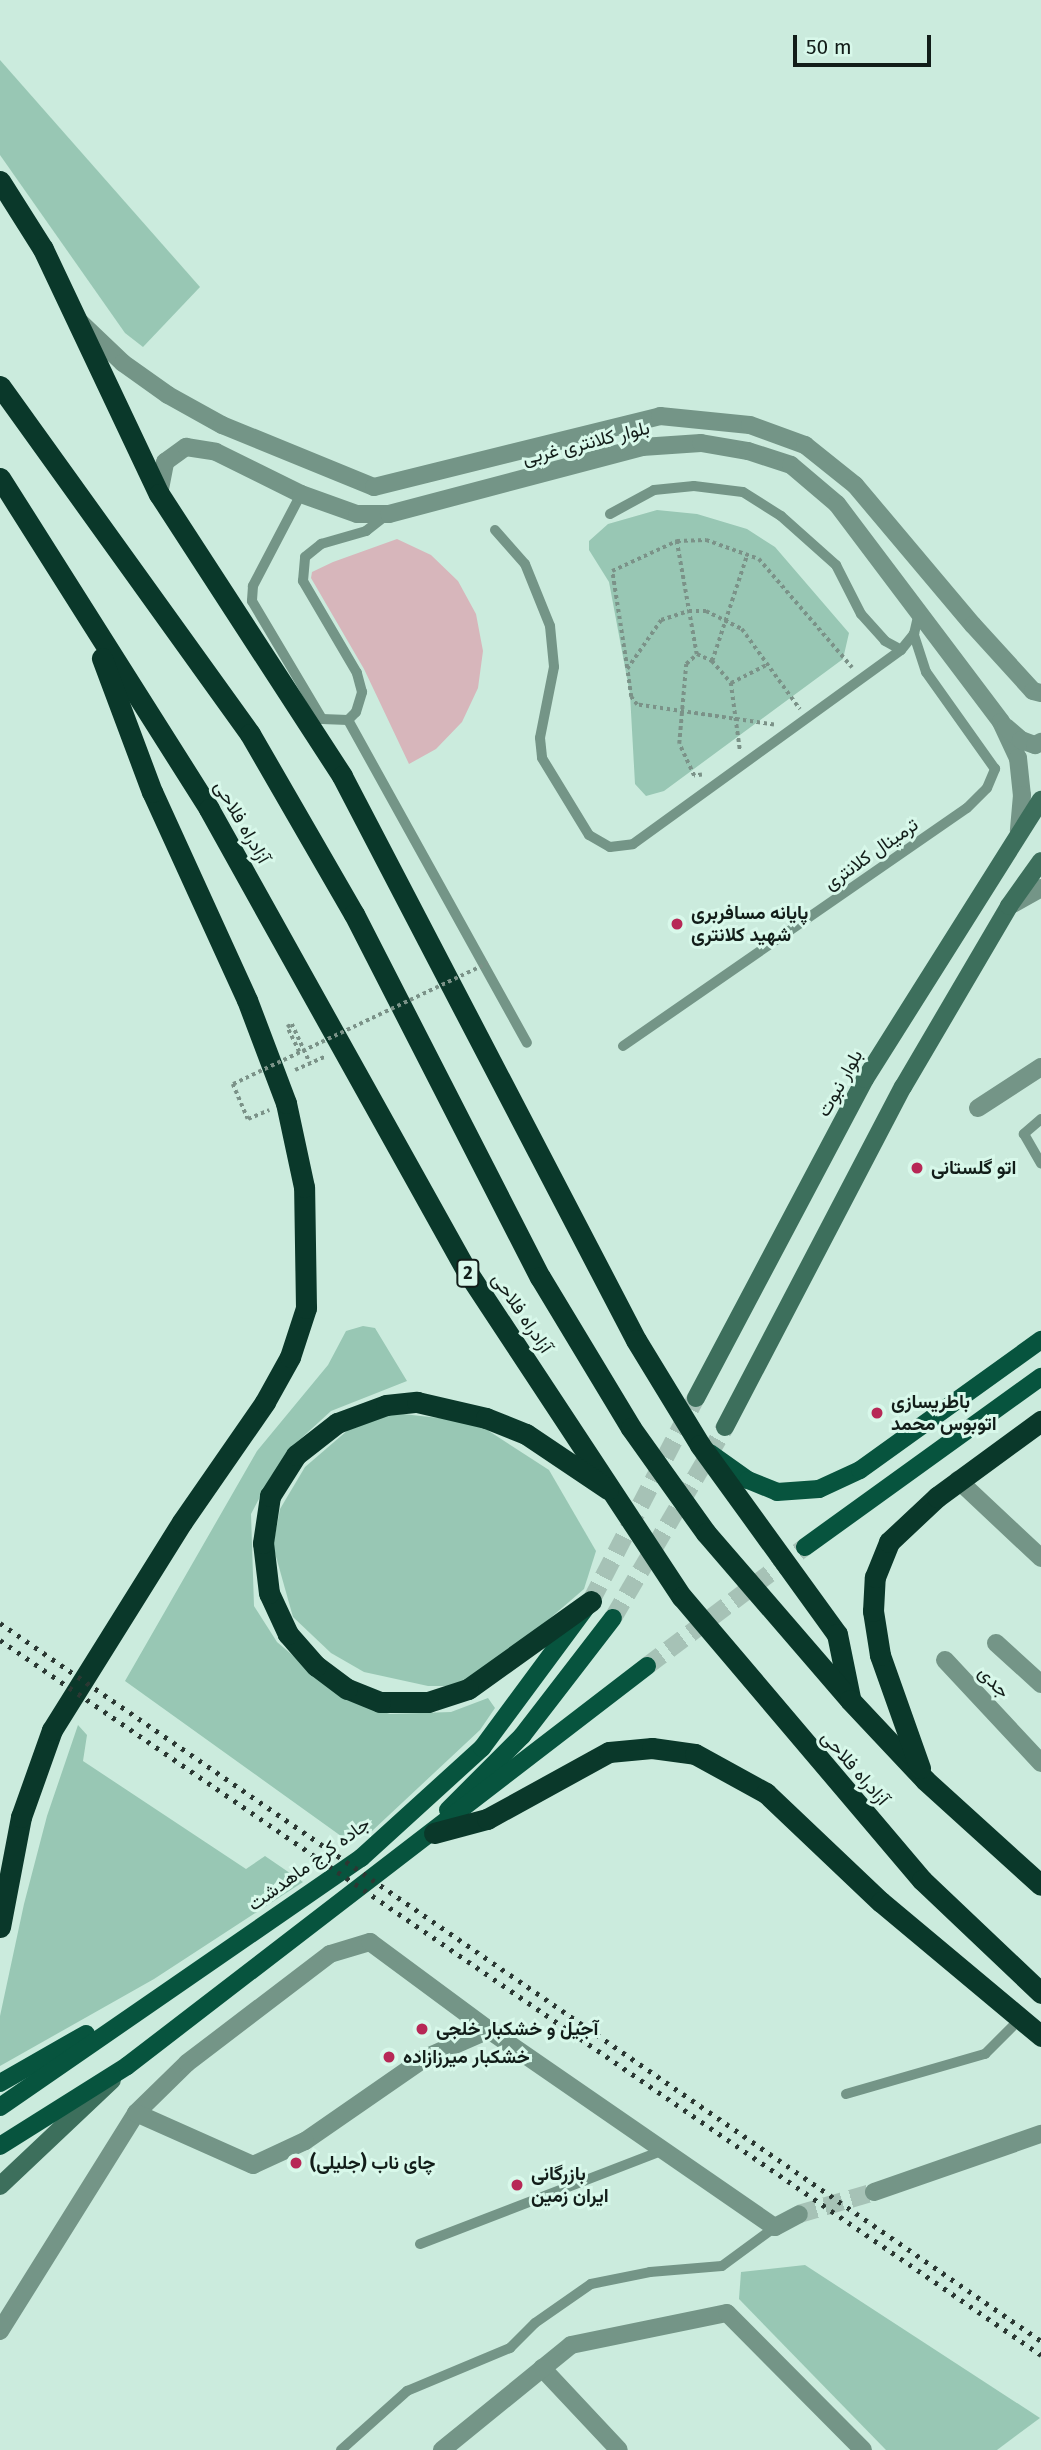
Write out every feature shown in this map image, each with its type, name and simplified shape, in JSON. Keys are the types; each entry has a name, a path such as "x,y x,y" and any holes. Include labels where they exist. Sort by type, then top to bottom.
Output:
{"highway":[{"path":"0,181 43,248 71,314 159,494 342,776 636,1340 700,1445 837,1634 850,1700"},
{"name":"آزادراه فلاحی","path":"0,386 250,734 354,914 540,1277 631,1428 706,1533 850,1700 925,1780 1041,1885"},
{"name":"آزادراه فلاحی","path":"0,478 209,809 466,1270 682,1597 824,1768 922,1880 1041,1993"},
{"path":"0,1927 20,1817 52,1730 290,1357 306,1308 308,1251 304,1187 277,1078 247,1000 152,792 88,620"},
{"path":"591,1601 468,1689 428,1702 380,1702 347,1689 316,1666 288,1634 270,1593 264,1543 270,1496 296,1455 337,1423 386,1405 417,1402 486,1418 526,1434 616,1495"},
{"path":"925,1780 880,1655 873,1611 876,1577 889,1542 958,1480 1041,1421"},
{"path":"434,1833 487,1819 610,1752 652,1748 695,1754 766,1793 881,1902 1041,2036"}],"main road":[{"name":"بلوار نبوت","path":"696,1398 865,1079 1018,831 1041,800"},
{"path":"725,1427 903,1087 1009,906 1041,861"},
{"path":"700,1445 748,1480 777,1492 819,1489 883,1455 1041,1340"},
{"path":"805,1547 1041,1377"},
{"name":"جاده کرج ماهدشت","path":"0,2107 168,1987 360,1858 482,1748 591,1601"},
{"path":"434,1833 436,1821 522,1736 613,1618"},
{"path":"0,2146 127,2066 434,1833 647,1666"},
{"path":"0,2083 168,1987"},
{"path":"0,2186 127,2066"},
{"path":"0,2178 25,2160"}],"street":[{"name":"بلوار کلانتری غربی","path":"71,314 123,363 222,425 374,487 660,416 750,425 805,445 855,485 1039,695"},
{"path":"216,452 207,444 207,432 222,425"},
{"name":"بلوار کلانتری غربی","path":"159,494 165,462 175,452 186,447 216,452 301,494 357,514 389,514 642,447 701,443 748,451 791,465 837,504 1000,722 1018,758 1022,795 1018,831"},
{"path":"1000,722 1021,740 1035,745 1041,742"},
{"path":"1009,906 1041,888"},
{"path":"978,1108 1041,1067"},
{"path":"958,1480 1041,1558"},
{"path":"996,1643 1041,1684"},
{"name":"جدی","path":"946,1660 1040,1758"},
{"path":"0,2331 136,2113 187,2063 330,1954 370,1942 489,2030 775,2227 799,2214"},
{"path":"136,2113 253,2165 305,2141 425,2058 489,2030"},
{"path":"874,2192 1041,2134"},
{"path":"442,2450 571,2345 727,2313 863,2450"},
{"path":"542,2368 619,2450"}],"lane":[{"path":"610,514 653,490 694,486 743,492 781,516 836,565 861,614 885,641 901,650"},
{"path":"301,494 253,586 252,601 322,719 348,720"},
{"path":"348,720 360,704 356,673 303,581 303,565 311,550 366,531 389,514"},
{"path":"495,530 525,564 550,626 554,667 540,738 542,758 589,835 611,848 632,844 901,650 914,634 919,612"},
{"name":"ترمینال کلانتری","path":"623,1046 967,808 987,789 995,769 926,672 914,634"},
{"path":"348,720 527,1043"},
{"path":"1041,1119 1024,1134 1041,1163"},
{"path":"846,2094 985,2054 1019,2020"},
{"path":"420,2244 663,2150"},
{"path":"341,2450 407,2391 510,2348 536,2323 591,2284 650,2272 722,2266 775,2227"}],"path":[{"path":"776,725 681,713 633,703 611,576 632,559 677,541 706,540 747,555 777,575 854,669"},
{"path":"677,541 697,654"},
{"path":"712,661 729,619 747,555"},
{"path":"627,669 660,621 689,611 729,619 742,629 800,709"},
{"path":"697,654 712,661 731,682 739,720 740,750"},
{"path":"697,654 685,664 681,752 699,777"},
{"path":"731,682 766,665"},
{"path":"248,1119 233,1084 488,963"},
{"path":"299,1052 287,1027 292,1024 310,1063"},
{"path":"277,1078 345,1049"}],"green space":[{"path":"0,60 200,287 143,347 125,333 0,155"},
{"path":"657,510 697,514 747,529 775,547 849,633 843,659 664,791 646,796 635,784 630,694 609,582 589,550 589,541 608,524"},
{"path":"363,1326 375,1328 407,1381 331,1411 295,1444 270,1478 251,1514 254,1606 277,1642 344,1699 390,1714 451,1712 488,1698 495,1708 480,1730 372,1831 341,1836 125,1681 257,1451 328,1365 346,1331"},
{"path":"394,1413 475,1422 549,1470 596,1551 584,1589 519,1645 458,1686 428,1686 364,1672 331,1653 293,1617 273,1546 280,1509 305,1467 348,1430"},
{"path":"78,1725 87,1735 83,1761 246,1869 265,1856 303,1882 154,1979 0,2066 0,2016 24,1904 47,1816"},
{"path":"805,2265 1040,2418 997,2450 886,2450 739,2299 741,2272"}],"building":[{"path":"397,539 431,555 458,581 476,614 483,651 478,688 462,722 436,749 409,764 364,669 311,578 312,572 333,562"}],"tunnel":[{"path":"591,1601 696,1398"},
{"path":"613,1618 725,1427"},
{"path":"647,1666 805,1547"},
{"path":"799,2214 874,2192"}],"railway":[{"path":"0,1623 1041,2341"},
{"path":"0,1640 1041,2355"}],"place":[{"name":"پایانه مسافربری شهید کلانتری","path":"677,924"},
{"name":"اتو گلستانی","path":"917,1168"},
{"name":"باطریسازی اتوبوس محمد","path":"877,1413"},
{"name":"آجیل و خشکبار خلجی","path":"422,2029"},
{"name":"خشکبار میرزازاده","path":"389,2057"},
{"name":"چای ناب (جلیلی)","path":"296,2163"},
{"name":"بازرگانی ایران زمین","path":"517,2185"}]}
